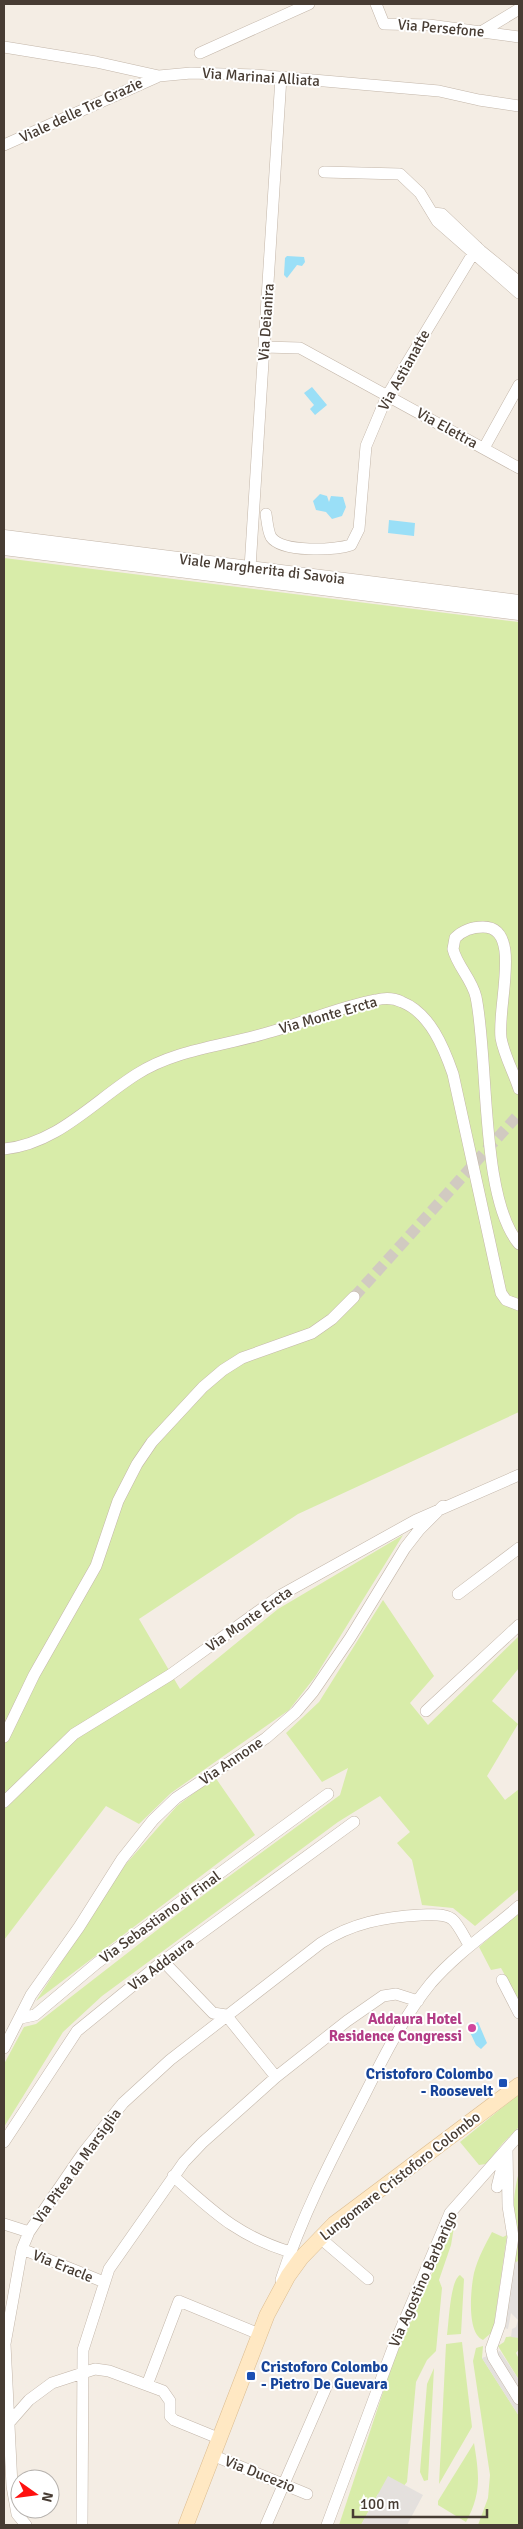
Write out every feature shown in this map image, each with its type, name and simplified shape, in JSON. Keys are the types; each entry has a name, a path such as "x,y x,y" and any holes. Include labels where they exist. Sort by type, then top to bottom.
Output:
{"main road":[{"name":"Lungomare Cristoforo Colombo","path":"186,2525 259,2334 276,2296 301,2258 319,2237 519,2085"}],"street":[{"path":"200,53 309,4"},
{"name":"Via Persefone","path":"376,4 384,24 429,24 519,37"},
{"path":"481,32 519,9"},
{"name":"Via Marinai Alliata","path":"4,47 96,62 159,76 190,73 282,77 439,90 519,106"},
{"name":"Viale delle Tre Grazie","path":"4,146 159,76"},
{"name":"Via Deianira","path":"250,568 282,77"},
{"path":"324,172 400,174 420,193 433,213 442,214 519,293"},
{"path":"475,250 519,282"},
{"name":"Via Astianatte","path":"266,514 271,537 281,545 339,549 351,545 359,529 366,446 387,396 475,250"},
{"name":"Via Elettra","path":"264,347 300,348 519,468"},
{"path":"484,448 519,385"},
{"name":"Viale Margherita di Savoia","path":"4,537 519,602"},
{"name":"Viale Margherita di Savoia","path":"4,548 519,613"},
{"path":"515,942 496,928 476,927 458,935 452,949 471,982 476,995 482,1031 495,1182 502,1212 513,1237 519,1244"},
{"path":"517,962 501,1024 502,1039 519,1089"},
{"name":"Via Monte Ercta","path":"4,1149 35,1142 58,1132 138,1073 165,1060 264,1034 372,1000 387,999 403,1002 426,1022 444,1049 453,1074 501,1293 506,1300 519,1305"},
{"path":"4,1736 38,1667 88,1583 96,1566 118,1501 137,1464 152,1442 202,1388 223,1370 242,1358 312,1333 332,1319 354,1297"},
{"name":"Via Monte Ercta","path":"4,1802 74,1734 170,1675 281,1595 443,1506 519,1475"},
{"name":"Via Annone","path":"21,2018 31,1995 79,1928 122,1859 153,1820 176,1798 266,1738 296,1712 313,1692 350,1638 405,1548 419,1530 443,1506"},
{"path":"458,1594 519,1548"},
{"path":"426,1711 519,1625"},
{"name":"Via Sebastiano di Final","path":"21,2018 35,2015 97,1963 328,1794"},
{"name":"Via Addaura","path":"4,2142 77,2031 163,1961 354,1822"},
{"path":"276,2296 290,2252 354,2115 383,2059 418,2001 447,1965 469,1945 519,1906"},
{"name":"Via Pitea da Marsiglia","path":"26,2525 17,2514 12,2486 5,2344 22,2249 29,2232 82,2153 124,2103 170,2060 321,1943 339,1932 356,1925 396,1916 442,1915 451,1919 457,1925 469,1945"},
{"path":"163,1961 212,2013 226,2015 276,2077"},
{"path":"502,1980 519,2013"},
{"path":"82,2525 83,2350 109,2269 173,2176 202,2143 276,2077 347,2021 383,1996 396,1994 418,2001"},
{"path":"4,2048 21,2018"},
{"name":"Via Agostino Barbarigo","path":"327,2525 394,2345 447,2220 454,2206 519,2135"},
{"path":"497,2187 507,2149"},
{"path":"507,2149 507,2198 513,2237 500,2324 491,2349 493,2357 519,2399"},
{"path":"173,2176 234,2228 250,2238 290,2252"},
{"name":"Via Eracle","path":"4,2224 29,2232"},
{"path":"319,2237 368,2279"},
{"name":"Via Eracle","path":"22,2249 104,2282"},
{"path":"147,2385 179,2301 259,2334"},
{"path":"8,2424 29,2400 52,2384 95,2369 109,2371 147,2385 167,2395 170,2401 170,2416 174,2420 218,2438"},
{"path":"266,2525 327,2385"},
{"name":"Via Ducezio","path":"212,2455 307,2494"}],"green space":[{"path":"4,558 519,622 519,1412 298,1514 139,1619 180,1689 278,1609 403,1535 315,1677 289,1710 171,1793 139,1824 106,1806 4,1940"},
{"path":"383,1600 434,1676 410,1703 428,1725 519,1636 519,1668 492,1701 518,1724 487,1776 505,1800 519,1789 519,1889 475,1926 453,1908 422,1905 412,1860 397,1843 410,1832 380,1796 338,1822 102,1996 63,2032 4,2127 4,2064 24,2027 36,2024 179,1913 340,1795 348,1768 322,1782 286,1733 319,1702"},
{"path":"215,1777 255,1835 36,2001 125,1865 177,1806"},
{"path":"519,1912 519,2001 501,1968 491,1970 479,1947"},
{"path":"519,2094 519,2127 486,2164 479,2165 460,2142"},
{"path":"519,2172 519,2259 517,2263 513,2261 513,2216"},
{"path":"455,2221 451,2245 439,2280 442,2288 436,2351 427,2360 416,2382 407,2482 402,2488 378,2494 361,2525 339,2525 393,2362"},
{"path":"492,2232 503,2237 507,2235 494,2325 491,2333 483,2340 474,2329 471,2309 472,2288 474,2273"},
{"path":"460,2275 464,2279 461,2334 447,2335 452,2293"},
{"path":"517,2336 519,2338 519,2349 516,2353 519,2359 519,2380 498,2346 504,2342 506,2337"},
{"path":"462,2342 472,2427 439,2484 446,2344"},
{"path":"483,2346 482,2358 519,2416 519,2525 478,2525 488,2498 490,2475 473,2361 476,2348"},
{"path":"434,2368 428,2480 424,2481 420,2472 427,2384"},
{"path":"474,2443 478,2483 475,2502 466,2522 438,2505 438,2501"}],"shaded area":[{"path":"519,2259 519,2338 511,2337 512,2329 516,2327 518,2320 511,2313 508,2329 504,2328 513,2261 517,2262"},
{"path":"500,2351 519,2380 519,2416 482,2358"},
{"path":"388,2476 423,2495 407,2525 361,2525"}],"water":[{"path":"287,256 304,257 305,262 302,266 297,265 287,278 284,275 285,258"},
{"path":"312,387 327,405 315,415 310,409 314,405 304,393"},
{"path":"320,494 327,496 329,502 331,496 343,497 346,507 342,516 332,519 326,512 316,510 313,501"},
{"path":"389,520 415,523 414,536 388,533"},
{"path":"478,2022 487,2043 481,2049 476,2045 469,2030 471,2025"}],"tunnel":[{"path":"354,1297 519,1114"}],"place":[{"name":"Addaura Hotel Residence Congressi","path":"472,2028"},
{"name":"Cristoforo Colombo - Roosevelt","path":"503,2083"},
{"name":"Cristoforo Colombo - Pietro De Guevara","path":"251,2376"}]}
